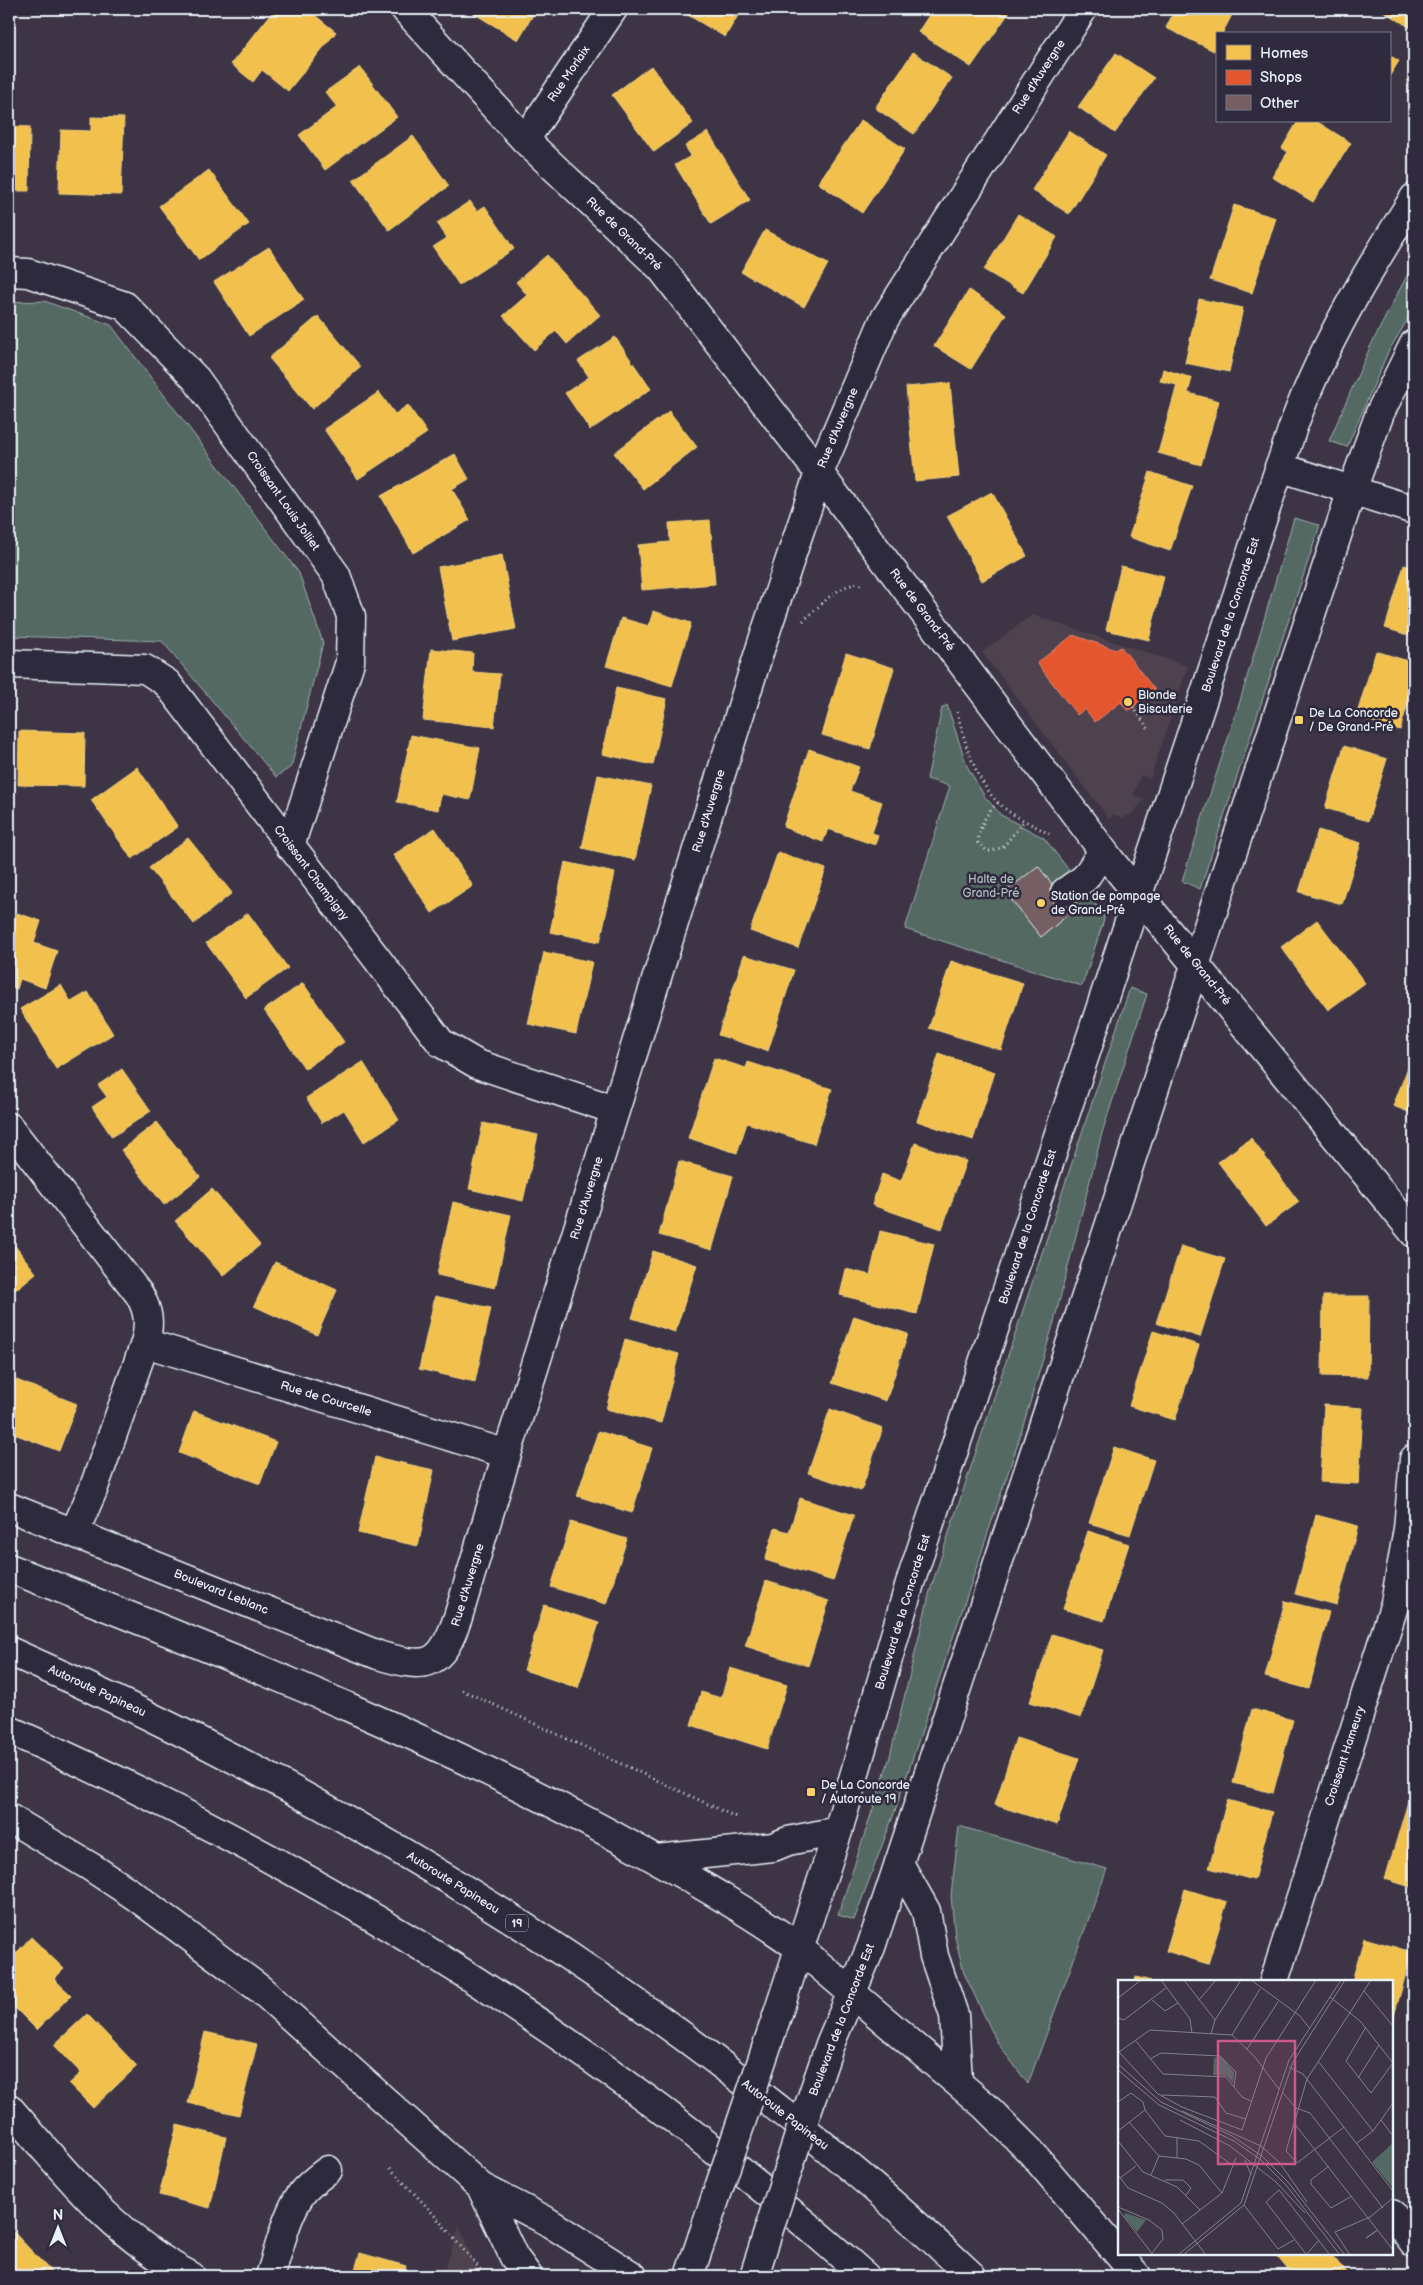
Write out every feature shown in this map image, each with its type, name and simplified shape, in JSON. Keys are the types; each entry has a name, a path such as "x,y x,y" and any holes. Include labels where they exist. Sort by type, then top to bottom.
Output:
{"main road":[{"name":"Rue de Grand-Pré","path":"405,9 525,140 661,268 819,473 1103,851 1414,1233"},
{"name":"Rue Morlaix","path":"525,140 613,9"},
{"name":"Rue d'Auvergne","path":"436,1659 444,1651 453,1632 762,640 819,473 884,320 1083,9"},
{"name":"Boulevard de la Concorde Est","path":"689,2276 838,1831 910,1583 1301,405 1321,359 1365,276 1414,198"},
{"name":"Croissant Louis Jolliet","path":"9,272 28,273 125,306 196,378 336,575 351,616 350,662 290,846"},
{"name":"Boulevard de la Concorde Est","path":"754,2276 828,2052 871,1947 899,1864 1352,490 1380,413 1414,344"},
{"path":"1280,467 1414,510"},
{"name":"Croissant Champigny","path":"9,664 145,669 167,683 441,1043 476,1064 615,1110"},
{"path":"1064,892 1084,878 1103,851"},
{"path":"9,1127 139,1294 146,1307 149,1320 145,1343 93,1490 74,1534"},
{"name":"Rue de Courcelle","path":"145,1343 507,1454"},
{"name":"Croissant Hameury","path":"1274,1980 1395,1604 1411,1530 1414,1460"},
{"name":"Boulevard Leblanc","path":"9,1507 378,1655 399,1662 427,1662 436,1659"},
{"path":"9,1568 237,1660 417,1737 529,1790 656,1860 767,1925 798,1947 892,2029 958,2081 1031,2152 1118,2254"},
{"name":"Autoroute Papineau","path":"9,1651 139,1710 311,1800 431,1868 513,1920 605,1981 784,2112 873,2187 972,2276"},
{"path":"9,1730 140,1792 283,1866 346,1900 473,1979 584,2054 642,2096 792,2213 865,2276"},
{"path":"9,1818 75,1857 135,1896 260,1989 480,2187 545,2220 633,2276"},
{"path":"656,1860 772,1847 788,1841 838,1831"},
{"path":"899,1864 926,1911 934,1956 954,2015 958,2081"},
{"path":"9,2108 91,2202 146,2250 191,2276"},
{"path":"270,2276 293,2208 312,2182 328,2170"},
{"path":"480,2187 514,2257 528,2276"},
{"path":"1393,2215 1414,2243"},
{"path":"1119,2255 1137,2276"}],"path":[{"path":"800,624 828,598 842,588 857,583 866,589"},
{"path":"955,705 977,772 998,803 1024,821 1051,835"},
{"path":"1133,707 1150,731"},
{"path":"998,803 985,818 981,827 978,843 982,847 992,851 1003,847 1024,821"},
{"path":"462,1690 745,1822"},
{"path":"390,2168 428,2208 486,2276"}],"shaded area":[{"path":"1032,615 1188,666 1150,779 1141,775 1133,795 1144,800 1132,814 1122,818 1114,814 1109,819 982,652"},
{"path":"459,2226 480,2276 443,2276"}],"green space":[{"path":"1414,262 1414,309 1388,352 1347,447 1329,441 1371,345"},
{"path":"44,301 111,325 299,573 323,643 291,767 276,777 162,641 9,636 9,302"},
{"path":"1294,518 1319,525 1319,528 1200,889 1182,881 1240,701"},
{"name":"Halte de Grand-Pré","path":"947,705 967,766 985,797 1001,815 1044,838 1104,915 1082,986 905,929 950,786 927,779 942,708"},
{"path":"1130,988 1147,994 1102,1133 1054,1322 1017,1446 895,1811 854,1920 838,1915 889,1760 930,1591"},
{"path":"959,1826 1107,1869 1028,2084 997,2042 964,1973 955,1937 951,1896"}],"building: Homes":[{"path":"275,9 307,9 336,32 288,91 262,70 253,82 231,64"},
{"path":"475,9 536,10 518,40 473,13"},
{"path":"683,9 742,9 725,37 681,11"},
{"path":"933,9 1003,9 1009,13 971,67 918,32"},
{"path":"1175,9 1235,9 1223,32 1216,32 1216,47 1214,51 1166,28"},
{"path":"1380,9 1414,9 1414,30"},
{"path":"913,52 952,78 914,134 875,108"},
{"path":"1116,53 1154,78 1115,133 1078,107"},
{"path":"1390,56 1399,61 1390,75"},
{"path":"651,66 693,123 654,152 612,95"},
{"path":"360,67 397,117 325,170 299,135 337,107 325,92"},
{"path":"91,117 124,118 121,195 59,193 61,130 91,131"},
{"path":"861,120 905,149 862,213 818,183"},
{"path":"1297,122 1318,122 1351,143 1313,202 1272,177 1288,152 1282,148"},
{"path":"9,126 30,127 29,191 9,191"},
{"path":"1069,131 1106,155 1069,214 1032,190"},
{"path":"708,132 750,200 711,224 675,165 691,156 685,146"},
{"path":"413,136 449,186 389,230 353,180"},
{"path":"209,170 249,224 199,260 159,206"},
{"path":"470,201 477,211 485,206 514,249 459,285 433,247 447,238 437,223"},
{"path":"1234,205 1276,218 1252,293 1210,280"},
{"path":"1018,214 1057,237 1023,293 984,270"},
{"path":"765,230 828,264 804,307 741,272"},
{"path":"269,247 304,300 249,336 214,282"},
{"path":"547,255 600,315 567,344 556,331 534,350 503,316 527,295 516,282"},
{"path":"969,290 1006,314 971,369 934,346"},
{"path":"1199,299 1243,308 1229,372 1185,363"},
{"path":"318,316 361,367 312,409 269,358"},
{"path":"615,337 651,389 590,430 565,393 589,377 578,361"},
{"path":"1163,369 1192,378 1188,393 1219,401 1201,465 1158,453 1177,385 1160,381"},
{"path":"950,383 959,477 915,481 906,387"},
{"path":"379,392 395,414 408,405 427,433 358,479 324,429"},
{"path":"669,411 697,447 643,489 614,453"},
{"path":"455,454 469,479 452,489 470,520 413,553 381,496"},
{"path":"1150,472 1192,486 1170,551 1129,537"},
{"path":"992,492 1027,556 982,581 947,516"},
{"path":"710,520 715,584 642,590 638,545 670,542 669,523"},
{"path":"502,555 516,629 452,641 438,567"},
{"path":"1404,565 1414,568 1414,637 1385,628"},
{"path":"1121,566 1164,576 1149,640 1106,630"},
{"path":"653,611 691,623 672,686 606,666 621,618 649,626"},
{"path":"431,649 473,653 472,672 500,674 494,727 423,720"},
{"path":"1376,651 1414,663 1414,683 1400,730 1356,717"},
{"path":"846,653 894,668 870,749 822,735"},
{"path":"616,688 667,699 653,765 602,754"},
{"path":"19,731 85,733 84,786 18,785"},
{"path":"411,735 480,748 470,800 441,794 438,810 397,802"},
{"path":"1344,746 1387,759 1368,821 1325,808"},
{"path":"809,749 859,767 850,791 882,802 872,833 878,835 875,845 828,829 823,842 783,827"},
{"path":"137,767 178,827 132,859 91,800"},
{"path":"598,775 651,786 635,860 582,848"},
{"path":"435,828 473,886 432,913 393,855"},
{"path":"1318,830 1361,843 1342,904 1299,892"},
{"path":"188,838 232,893 194,924 149,868"},
{"path":"778,852 826,869 798,948 750,931"},
{"path":"565,862 615,873 600,942 550,932"},
{"path":"17,913 41,921 34,943 57,951 45,988 20,979 17,989 9,986 9,933"},
{"path":"248,913 288,968 246,998 206,943"},
{"path":"1317,920 1365,983 1328,1010 1281,947"},
{"path":"544,952 592,962 576,1034 528,1024"},
{"path":"744,955 794,970 768,1051 718,1035"},
{"path":"951,961 1023,983 1001,1050 929,1028"},
{"path":"303,983 344,1042 305,1069 264,1010"},
{"path":"61,985 71,1002 88,992 113,1034 56,1069 20,1009"},
{"path":"1414,1052 1414,1114 1393,1106"},
{"path":"939,1054 995,1072 973,1140 917,1121"},
{"path":"714,1058 746,1068 748,1062 832,1089 814,1144 747,1123 737,1153 688,1138"},
{"path":"363,1062 399,1120 364,1142 344,1110 322,1123 306,1098"},
{"path":"122,1069 151,1111 112,1137 92,1107 107,1097 98,1085"},
{"path":"157,1122 200,1177 164,1205 121,1150"},
{"path":"483,1123 538,1135 523,1201 469,1189"},
{"path":"1251,1138 1299,1202 1266,1226 1218,1162"},
{"path":"915,1143 966,1161 942,1229 872,1205 882,1174 901,1181"},
{"path":"679,1161 733,1176 712,1250 659,1235"},
{"path":"212,1189 260,1245 223,1276 175,1221"},
{"path":"453,1202 511,1215 495,1288 437,1275"},
{"path":"880,1231 934,1244 917,1314 840,1295 846,1269 870,1275"},
{"path":"9,1238 36,1273 9,1295"},
{"path":"1181,1246 1225,1259 1200,1337 1156,1323"},
{"path":"653,1251 697,1265 675,1332 632,1318"},
{"path":"275,1262 337,1290 317,1335 254,1306"},
{"path":"435,1296 491,1308 475,1382 419,1369"},
{"path":"1323,1296 1369,1296 1368,1377 1322,1376"},
{"path":"854,1316 908,1334 886,1401 832,1383"},
{"path":"1153,1331 1199,1345 1175,1420 1129,1406"},
{"path":"625,1339 679,1354 661,1423 606,1409"},
{"path":"9,1377 77,1404 59,1451 9,1432"},
{"path":"1324,1405 1363,1408 1359,1484 1320,1482"},
{"path":"830,1409 883,1428 861,1491 808,1473"},
{"path":"194,1411 276,1442 260,1484 179,1453"},
{"path":"598,1431 652,1448 632,1513 577,1496"},
{"path":"1114,1447 1154,1460 1130,1535 1089,1523"},
{"path":"375,1457 434,1470 418,1546 358,1533"},
{"path":"800,1498 854,1515 833,1581 765,1560 775,1528 789,1532"},
{"path":"1316,1515 1358,1526 1337,1605 1295,1594"},
{"path":"571,1522 627,1539 606,1604 551,1587"},
{"path":"1088,1531 1129,1544 1104,1621 1063,1609"},
{"path":"766,1581 829,1601 808,1666 745,1646"},
{"path":"1285,1601 1329,1612 1309,1689 1265,1677"},
{"path":"544,1605 599,1623 578,1688 524,1670"},
{"path":"1052,1634 1103,1650 1081,1718 1030,1702"},
{"path":"730,1668 787,1685 767,1749 691,1725 701,1692 721,1698"},
{"path":"1252,1709 1293,1720 1273,1793 1233,1783"},
{"path":"1016,1738 1079,1758 1057,1825 995,1805"},
{"path":"1410,1795 1414,1796 1414,1888 1385,1879"},
{"path":"1227,1800 1272,1812 1254,1880 1209,1868"},
{"path":"1185,1889 1227,1902 1208,1964 1166,1951"},
{"path":"31,1937 64,1969 54,1979 71,1995 37,2030 9,2002 9,1961"},
{"path":"1364,1938 1412,1952 1393,2019 1393,1980 1352,1980"},
{"path":"1136,1977 1147,1980 1135,1980"},
{"path":"87,2014 137,2066 93,2108 69,2084 81,2073 54,2045"},
{"path":"205,2032 257,2044 239,2115 188,2103"},
{"path":"1414,2121 1414,2133 1408,2125"},
{"path":"177,2125 226,2137 210,2208 159,2195"},
{"path":"9,2227 55,2276 9,2276"},
{"path":"360,2253 406,2266 403,2276 353,2276"},
{"path":"1276,2255 1332,2255 1349,2276 1293,2276"}],"building: Shops":[{"path":"1073,635 1116,650 1121,647 1155,690 1128,711 1121,702 1095,722 1085,709 1077,715 1037,663"}],"building: Other":[{"name":"Station de pompage de Grand-Pré","path":"1038,866 1073,911 1041,937 1005,892"}],"place":[{"name":"Blonde Biscuterie","path":"1128,702"},
{"name":"De La Concorde / De Grand-Pré","path":"1299,720"},
{"name":"Station de pompage de Grand-Pré","path":"1041,903"},
{"name":"De La Concorde / Autoroute 19","path":"811,1792"}]}
